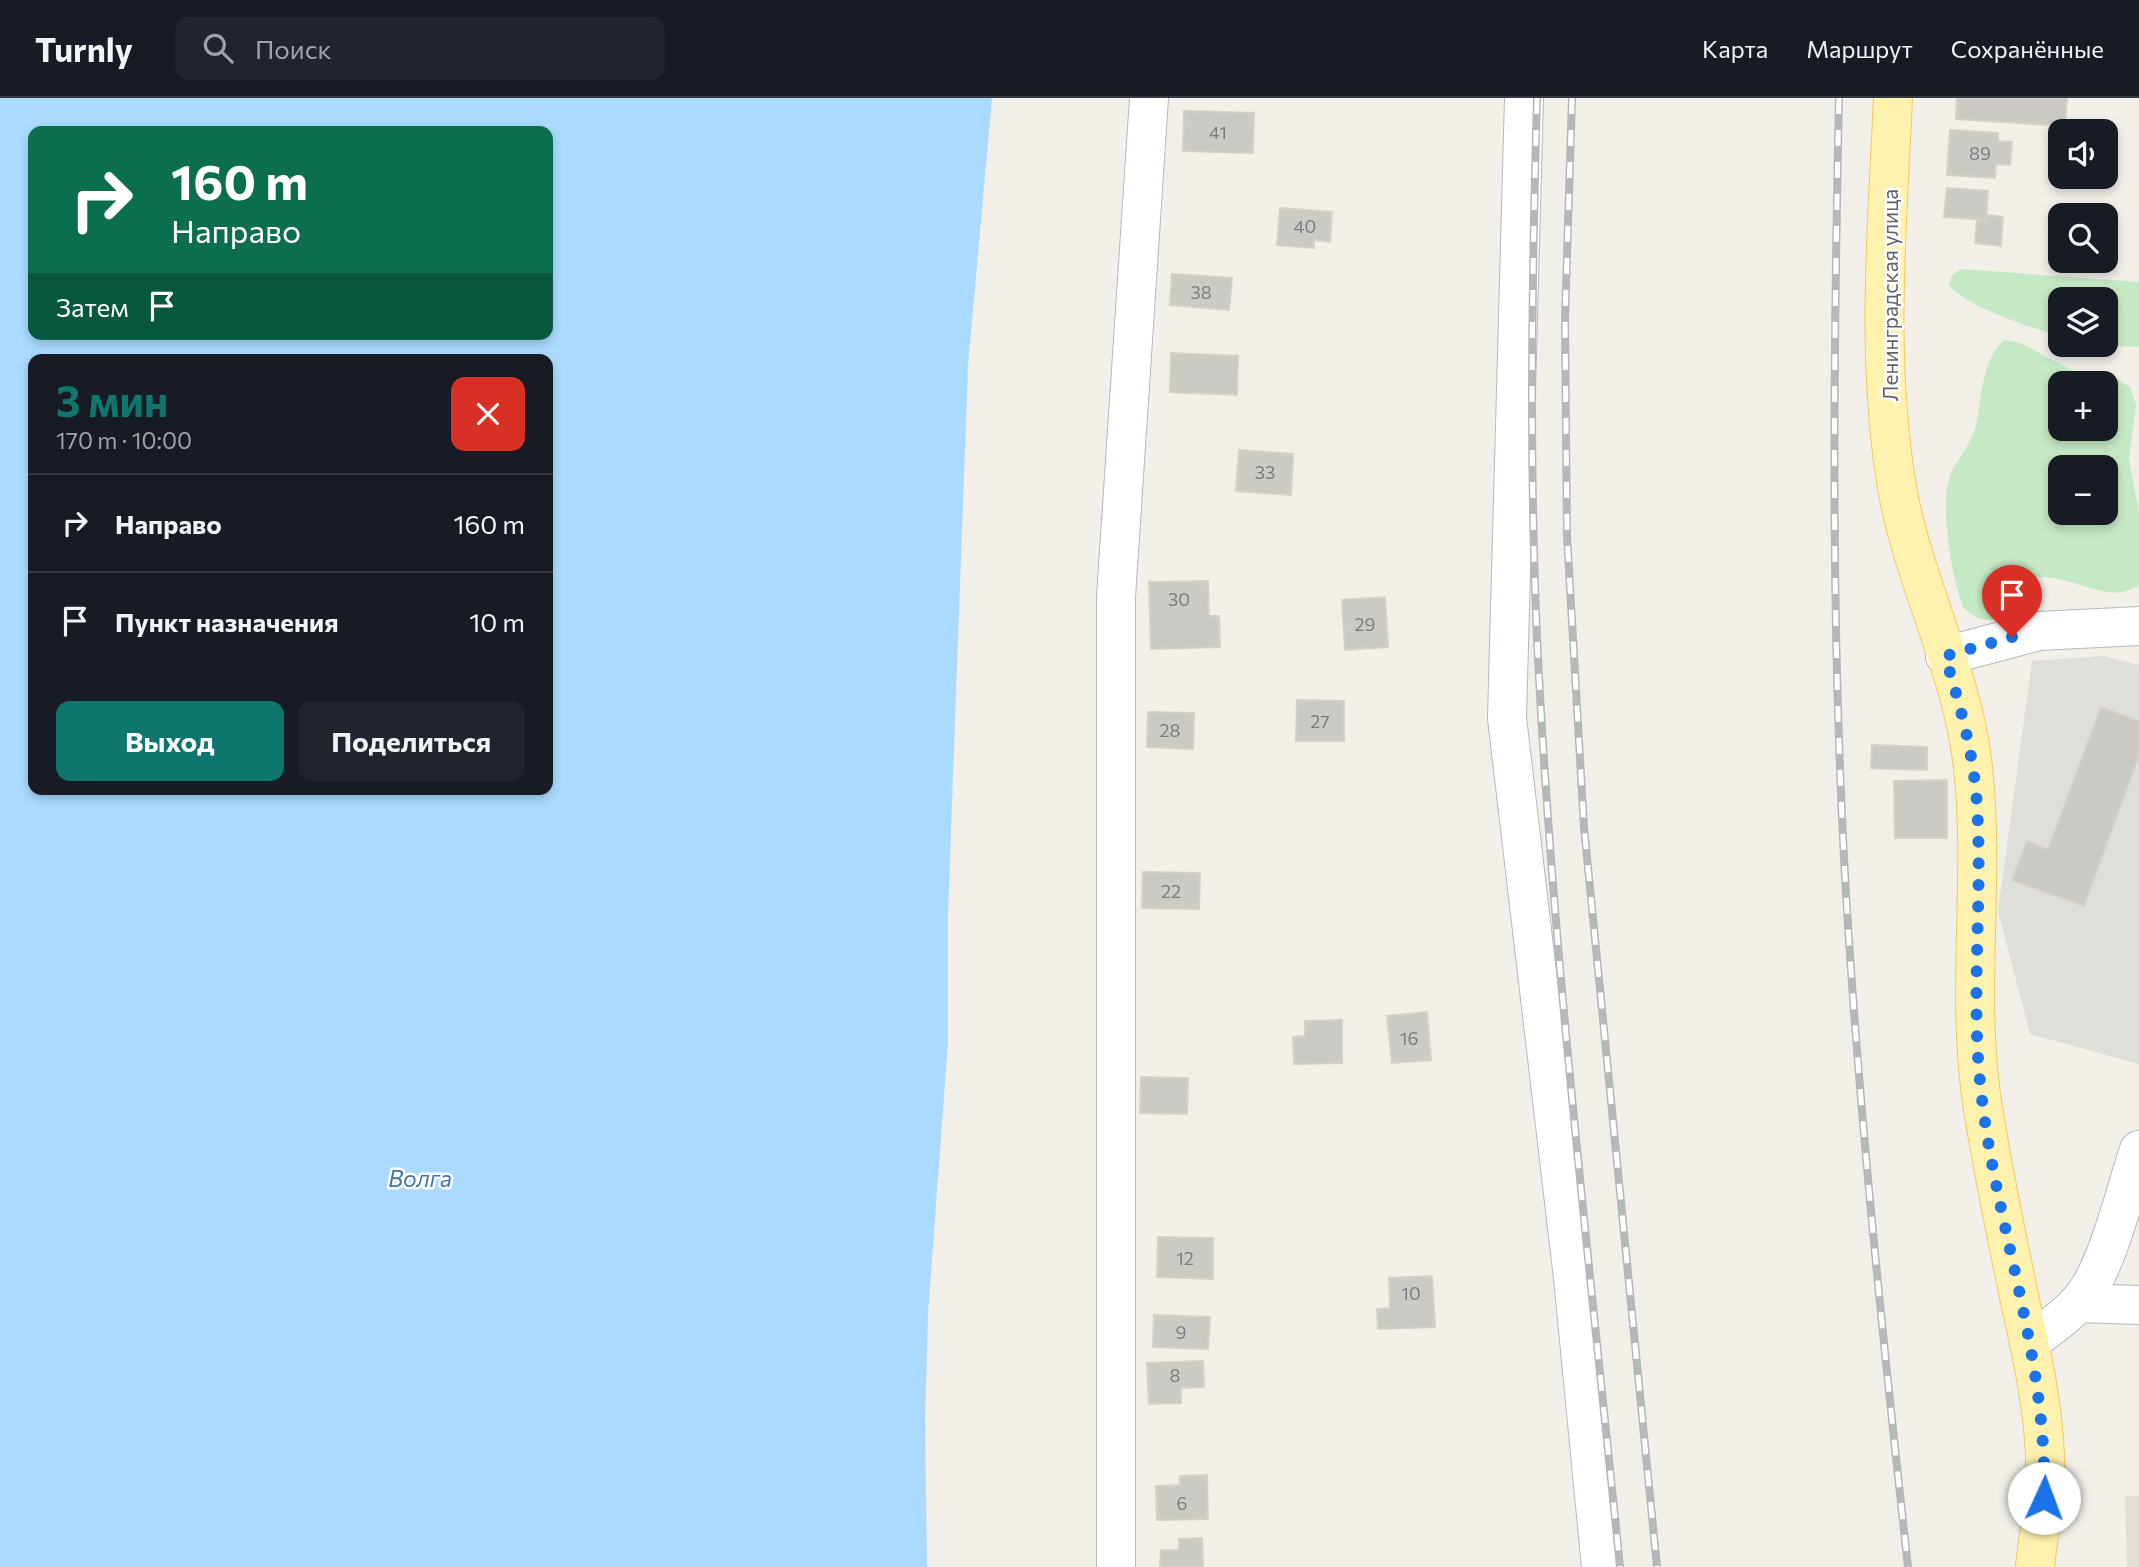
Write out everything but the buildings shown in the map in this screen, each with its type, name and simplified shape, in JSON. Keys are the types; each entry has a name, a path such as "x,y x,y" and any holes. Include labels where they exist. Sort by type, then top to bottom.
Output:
{"main road":[{"name":"Ленинградская улица","path":"1893,98 1885,261 1886,390 1899,497 1971,754 1977,804 1977,1008 1980,1089 1992,1164 2029,1343 2045,1456 2044,1498 2035,1567"}],"street":[{"path":"1116,1567 1116,597 1149,98"},
{"path":"1524,98 1507,718 1573,1278 1601,1567"},
{"path":"1945,656 2039,631 2139,626"},
{"path":"2029,1343 2078,1303 2101,1262 2139,1150"},
{"path":"2078,1303 2139,1305"}],"shaded area":[{"path":"2104,656 2139,665 2139,1064 2030,1034 1998,911 2032,661"},
{"path":"2125,1496 2139,1496 2139,1567 2127,1567"}],"green space":[{"path":"1961,269 2139,282 2139,347 2118,346 2118,287 2048,287 2048,332 2017,322 1967,299 1949,284 1952,275"},
{"path":"2004,340 2021,343 2073,371 2048,371 2048,441 2118,441 2118,380 2130,387 2136,405 2129,459 2139,512 2139,584 2128,591 2102,591 2060,579 2033,578 2012,605 1996,618 1986,620 1975,617 1963,607 1949,543 1947,492 1952,472 1974,433 1981,392 1991,359"}],"water":[{"name":"Волга","path":"0,98 992,98 968,366 948,913 948,1042 928,1313 925,1420 927,1567 0,1567"}],"railway":[{"path":"1537,98 1532,368 1537,638 1562,987 1620,1567"},
{"path":"1572,98 1565,320 1567,536 1584,827 1657,1567"},
{"path":"1839,98 1835,520 1843,836 1868,1176 1908,1567"}],"route":[{"path":"2012,637 1945,656 1971,754 1977,804 1977,1008 1980,1089 1992,1164 2040,1405 2045,1456 2044,1498"}]}
